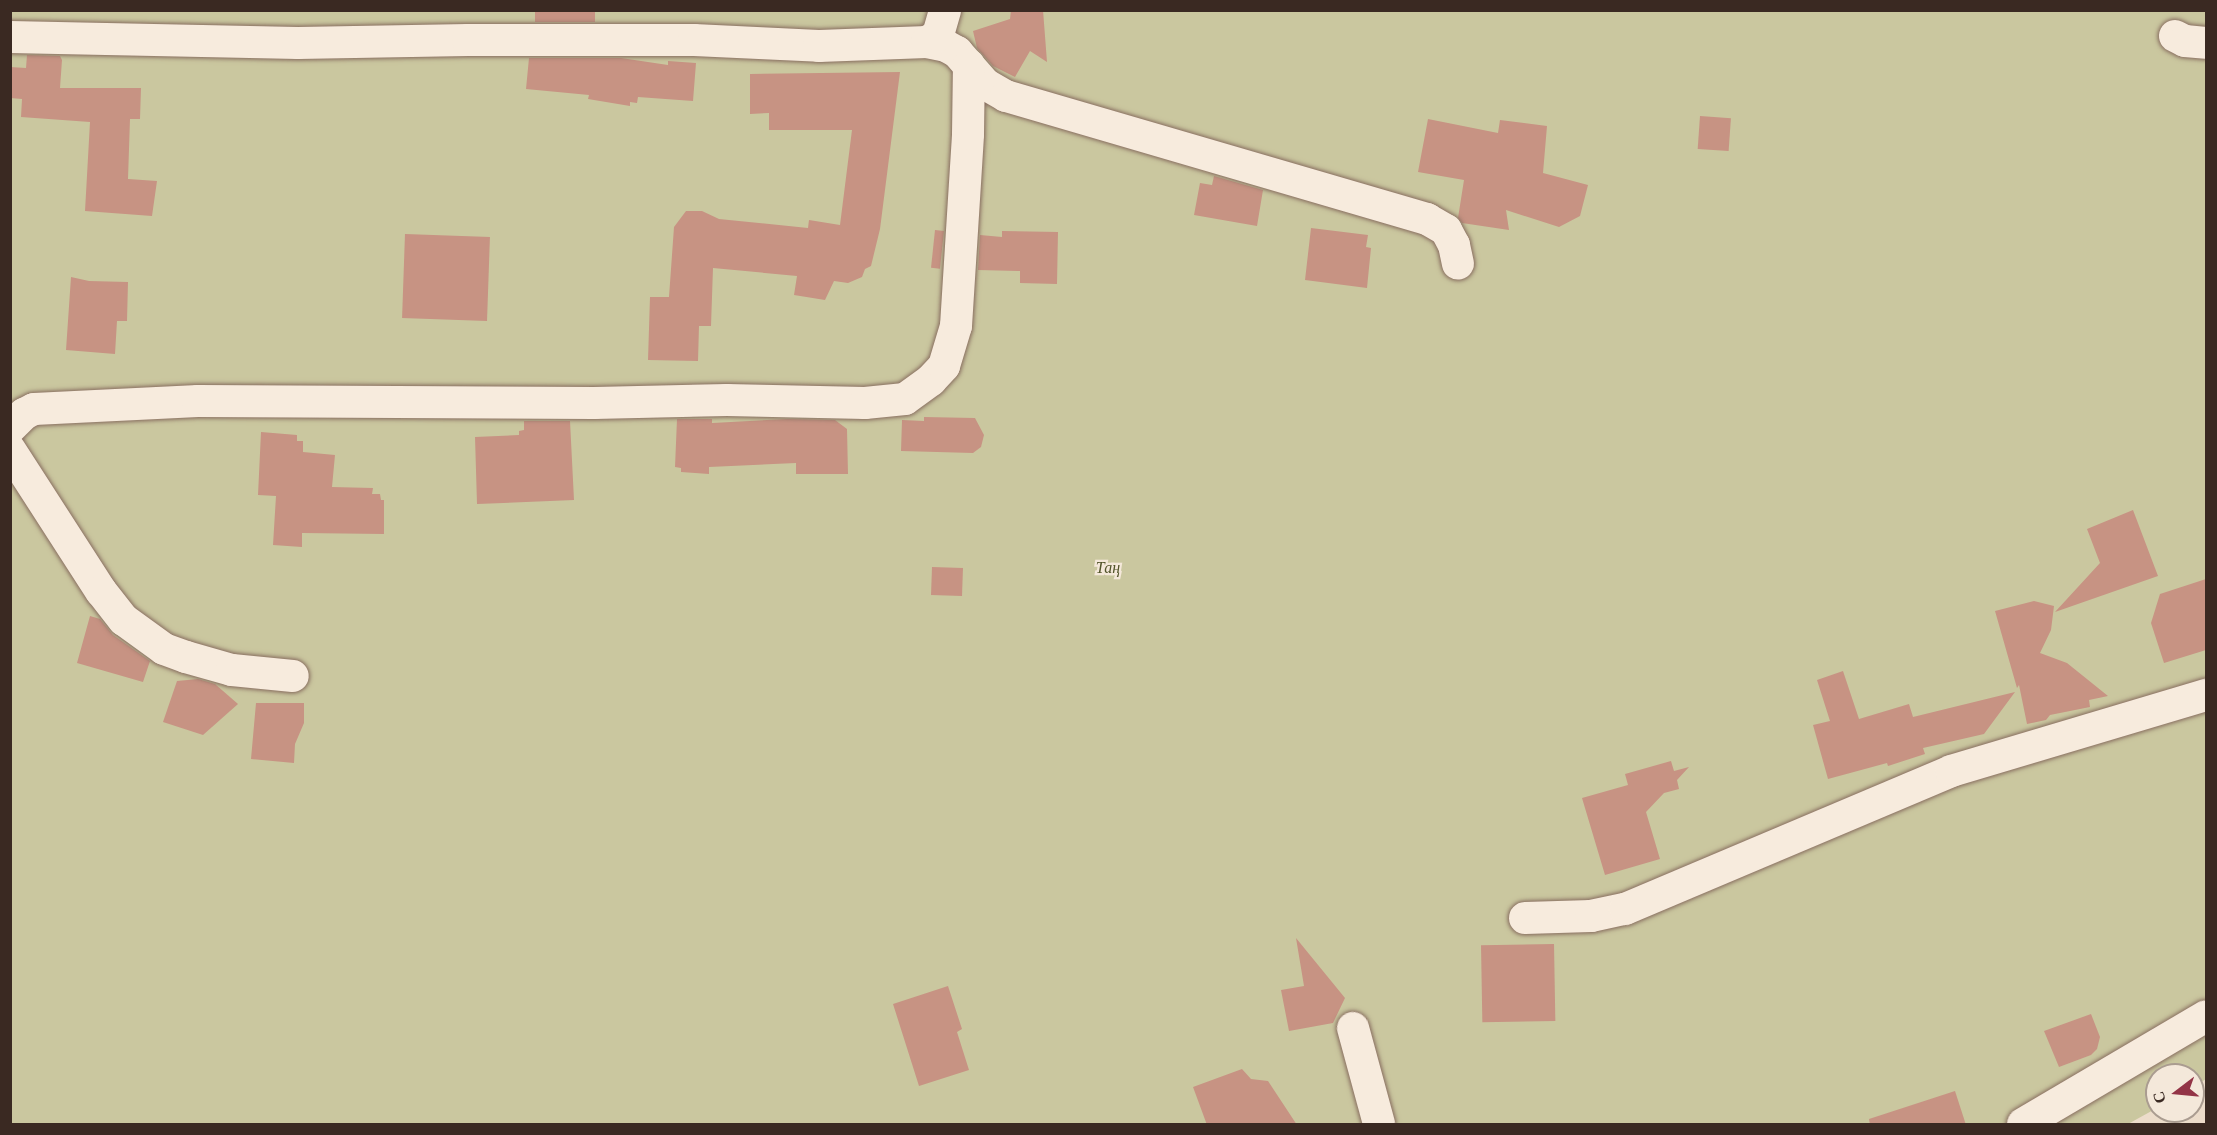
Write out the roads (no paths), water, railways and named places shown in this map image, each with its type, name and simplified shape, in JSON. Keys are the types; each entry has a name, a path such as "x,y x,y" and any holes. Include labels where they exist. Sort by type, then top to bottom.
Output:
{"street":[{"path":"927,42 938,35 945,10"},
{"path":"2175,36 2185,41 2206,43"},
{"path":"10,37 298,43 694,40 819,46 927,42 946,46 957,52 985,84 1006,96 1427,219 1446,230 1454,245 1458,264"},
{"path":"10,428 24,414 42,408 198,401 594,404 727,400 864,403 905,399 931,380 944,366 956,326 968,134 969,65"},
{"path":"10,450 100,591 124,620 164,649 186,657 232,670 293,676"},
{"path":"1525,918 1591,916 1625,909 1951,771 2206,695"},
{"path":"2023,1125 2206,1016"},
{"path":"1353,1028 1379,1125"}],"park label":[{"name":"Таң","path":"1108,568"}]}
